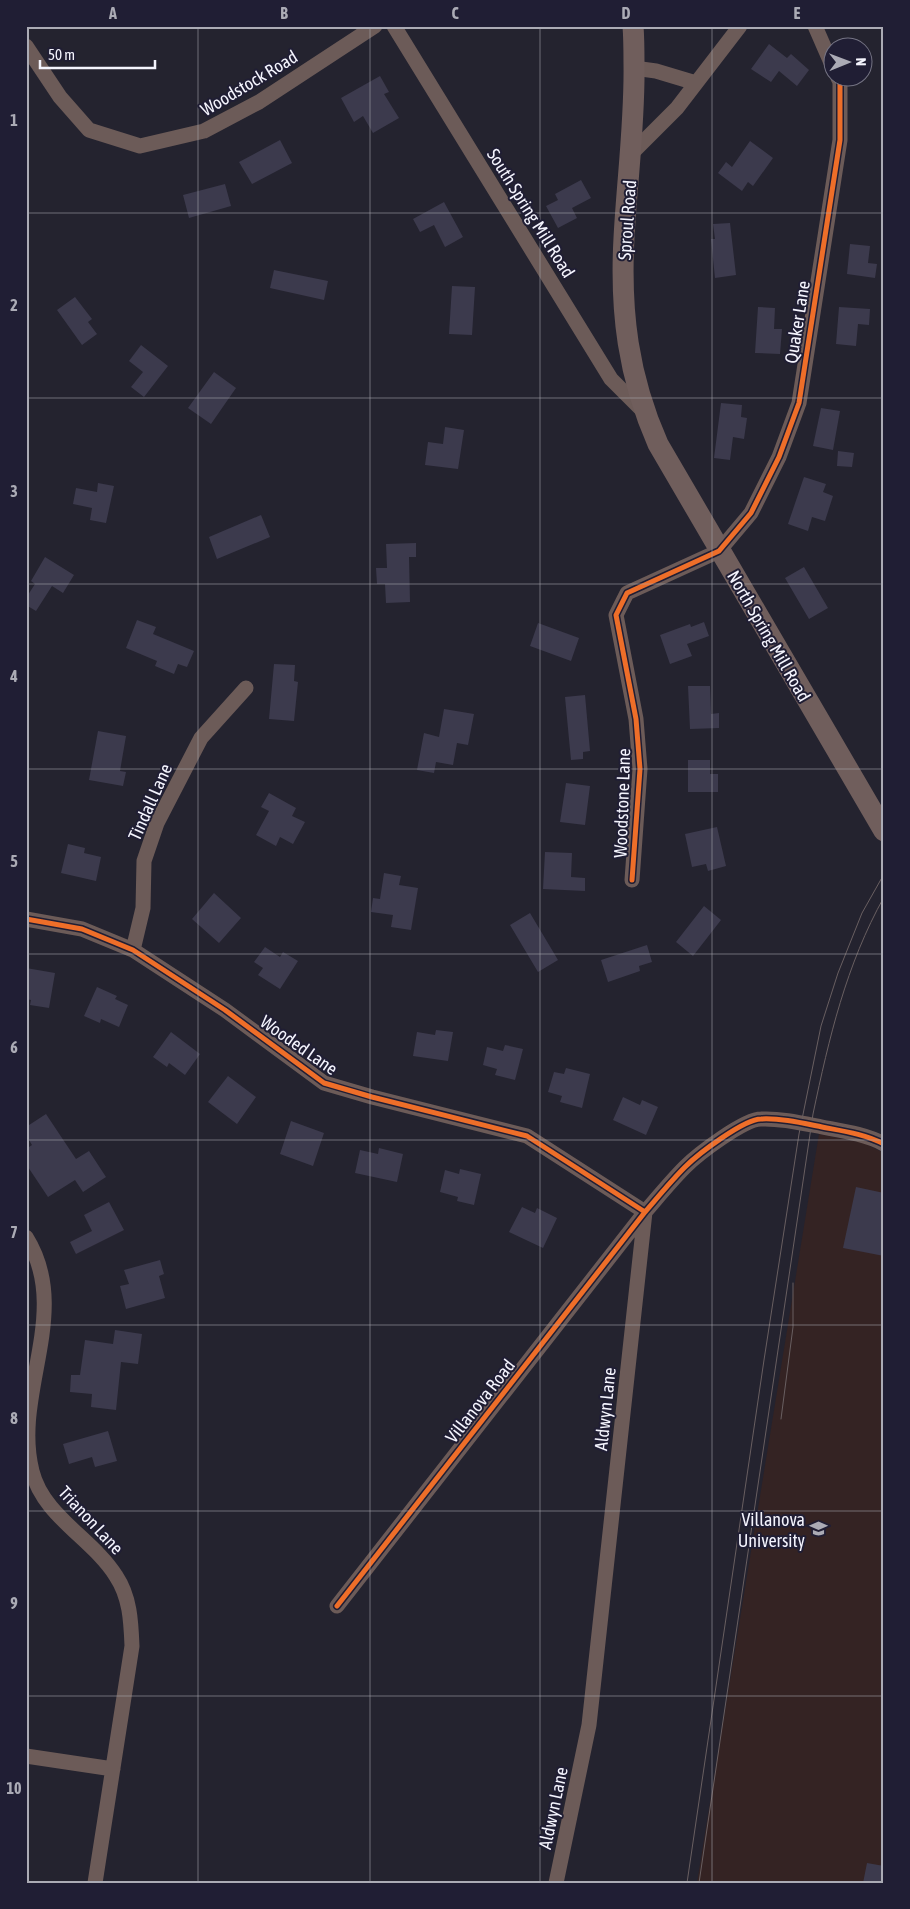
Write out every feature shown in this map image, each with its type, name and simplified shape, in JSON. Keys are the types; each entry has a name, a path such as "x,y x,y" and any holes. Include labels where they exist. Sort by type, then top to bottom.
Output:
{"main road":[{"name":"Sproul Road","path":"633,26 632,152 624,238 623,304 631,365 644,412"},
{"name":"North Spring Mill Road","path":"644,412 658,444 719,551 884,831"}],"street":[{"name":"Woodstock Road","path":"26,46 60,97 88,130 140,146 204,131 259,102 375,26"},
{"name":"South Spring Mill Road","path":"394,26 611,379 644,412"},
{"path":"632,152 677,108 740,26"},
{"path":"815,26 822,42"},
{"path":"634,68 656,71 696,83"},
{"name":"Quaker Lane","path":"719,551 751,513 779,456 799,403 840,140 840,88"},
{"name":"Woodstone Lane","path":"632,880 640,769 636,719 616,615 627,593 719,551"},
{"name":"Tindall Lane","path":"133,950 143,908 144,861 157,823 202,738 246,688"},
{"name":"Wooded Lane","path":"26,919 82,929 133,950 225,1010 324,1083 527,1136 645,1212"},
{"path":"645,1212 686,1166 731,1132 749,1121 761,1118 800,1123 872,1138 884,1144"},
{"name":"Villanova Road","path":"337,1606 645,1212"},
{"name":"Aldwyn Lane","path":"556,1883 589,1725 645,1212"},
{"name":"Trianon Lane","path":"26,1237 40,1265 44,1284 41,1345 28,1429 28,1451 32,1473 42,1494 56,1512 116,1576 124,1590 129,1607 132,1646 95,1883"},
{"path":"26,1756 112,1769"}],"shaded area":[{"name":"Villanova University","path":"819,1134 864,1143 884,1153 884,1883 697,1883"}],"building":[{"path":"769,44 787,58 791,54 809,70 797,86 779,71 771,82 751,69"},
{"path":"380,76 389,92 384,94 399,118 373,133 363,116 354,122 341,98"},
{"path":"280,140 292,163 252,184 239,162"},
{"path":"750,141 773,158 753,186 748,182 742,191 718,173 726,162 732,167"},
{"path":"581,180 591,198 572,208 577,218 558,228 546,206 558,200 555,194"},
{"path":"225,184 231,206 189,218 183,195"},
{"path":"444,202 463,237 445,247 434,225 420,232 413,219"},
{"path":"730,223 736,275 715,278 711,239 715,239 713,224"},
{"path":"850,244 870,246 868,263 877,264 875,278 847,274"},
{"path":"274,270 328,281 324,300 270,288"},
{"path":"452,286 475,287 472,335 449,334"},
{"path":"75,297 92,319 88,322 97,334 82,345 57,310"},
{"path":"758,307 775,308 774,329 782,329 780,354 755,353"},
{"path":"839,307 870,309 869,325 858,324 856,346 836,344"},
{"path":"141,345 168,366 144,397 131,387 143,372 129,361"},
{"path":"214,372 236,388 211,424 188,408"},
{"path":"721,403 742,405 741,417 747,418 744,439 733,437 730,460 714,458"},
{"path":"821,408 840,411 833,450 813,446"},
{"path":"445,427 464,430 458,469 425,465 428,442 443,444"},
{"path":"838,451 854,453 852,467 837,466"},
{"path":"804,477 826,484 823,492 833,496 825,521 812,517 808,531 788,524"},
{"path":"98,483 114,486 106,523 90,520 92,508 73,504 76,488 97,492"},
{"path":"261,515 270,537 217,559 209,537"},
{"path":"416,543 416,557 409,557 410,602 386,603 385,584 377,584 376,568 387,568 386,544"},
{"path":"45,557 74,575 63,593 52,586 36,611 26,605 26,598 35,584 31,581"},
{"path":"804,567 828,608 809,619 785,578"},
{"path":"137,620 156,627 153,634 194,651 187,667 178,664 174,674 155,666 157,661 126,648"},
{"path":"704,622 709,636 687,644 692,656 670,664 660,635 690,624 691,627"},
{"path":"538,623 579,638 571,661 530,646"},
{"path":"274,664 295,665 294,681 298,682 294,721 269,719"},
{"path":"688,686 710,686 711,714 719,713 719,728 690,729"},
{"path":"585,695 590,751 583,752 583,759 571,760 565,697"},
{"path":"444,709 474,714 468,745 457,743 453,765 436,762 434,773 417,770 424,733 439,737"},
{"path":"98,731 126,736 120,771 126,772 123,786 89,780"},
{"path":"688,760 710,760 710,774 718,774 718,792 688,792"},
{"path":"566,783 590,786 585,825 560,822"},
{"path":"269,793 296,808 292,816 305,822 293,844 280,837 276,846 256,835 269,811 261,807"},
{"path":"717,827 726,866 708,871 706,864 692,867 685,834"},
{"path":"68,844 85,848 84,853 101,857 96,881 61,873"},
{"path":"545,852 572,853 571,877 585,878 585,891 543,889"},
{"path":"384,873 401,876 399,885 418,888 411,930 391,927 393,915 371,912 373,898 380,899"},
{"path":"214,893 241,918 219,943 192,919"},
{"path":"704,906 721,920 693,956 676,942"},
{"path":"530,913 558,960 538,972 510,925"},
{"path":"647,945 652,962 639,966 640,971 608,982 601,960"},
{"path":"265,947 280,957 283,952 298,961 280,989 258,975 263,968 254,962"},
{"path":"26,968 55,973 49,1008 30,1005 31,1000 26,999"},
{"path":"97,987 117,996 115,999 128,1005 119,1027 101,1019 100,1023 84,1016"},
{"path":"436,1030 453,1032 448,1061 413,1056 417,1032 435,1035"},
{"path":"171,1032 200,1054 185,1075 169,1063 167,1067 153,1057"},
{"path":"505,1045 523,1049 515,1080 495,1075 497,1069 483,1065 487,1047 503,1051"},
{"path":"566,1068 590,1074 582,1108 560,1102 562,1096 548,1092 554,1072 564,1074"},
{"path":"228,1076 256,1097 237,1124 208,1102"},
{"path":"623,1097 640,1105 642,1100 658,1107 646,1135 613,1120"},
{"path":"46,1114 76,1159 89,1151 106,1177 83,1192 75,1180 48,1197 26,1164 26,1149 32,1145 26,1135 26,1127"},
{"path":"291,1121 324,1133 313,1166 280,1154"},
{"path":"379,1148 403,1154 397,1182 355,1173 360,1150 378,1154"},
{"path":"460,1169 481,1174 474,1205 457,1201 458,1197 440,1192 445,1170 459,1174"},
{"path":"856,1187 884,1193 884,1256 843,1248"},
{"path":"109,1202 124,1230 76,1254 70,1242 92,1231 84,1215"},
{"path":"522,1207 535,1213 537,1208 557,1218 543,1248 509,1232"},
{"path":"160,1260 164,1274 159,1276 165,1298 126,1309 120,1286 129,1284 124,1270"},
{"path":"115,1330 142,1334 138,1364 121,1362 116,1410 91,1407 92,1394 70,1392 71,1375 80,1375 85,1340 113,1344"},
{"path":"108,1431 117,1461 95,1467 92,1457 69,1464 63,1444"},
{"path":"867,1863 884,1866 884,1883 863,1883"}],"tram line":[{"path":"687,1883 799,1134 821,1026 838,973 862,913 884,874"},
{"path":"699,1883 813,1114 840,1002 859,949 884,897"},
{"path":"781,1419 793,1327 793,1283"}],"cycle path":[{"path":"632,880 640,769 636,719 616,615 627,593 719,551 751,513 779,457 799,403 840,140 840,88"},
{"path":"26,919 82,929 133,950 225,1010 324,1083 527,1136 645,1212"},
{"path":"337,1606 645,1212 691,1161 733,1131 761,1119 792,1121 846,1132 884,1144"}],"place":[{"name":"Villanova University","path":"819,1529"}]}
